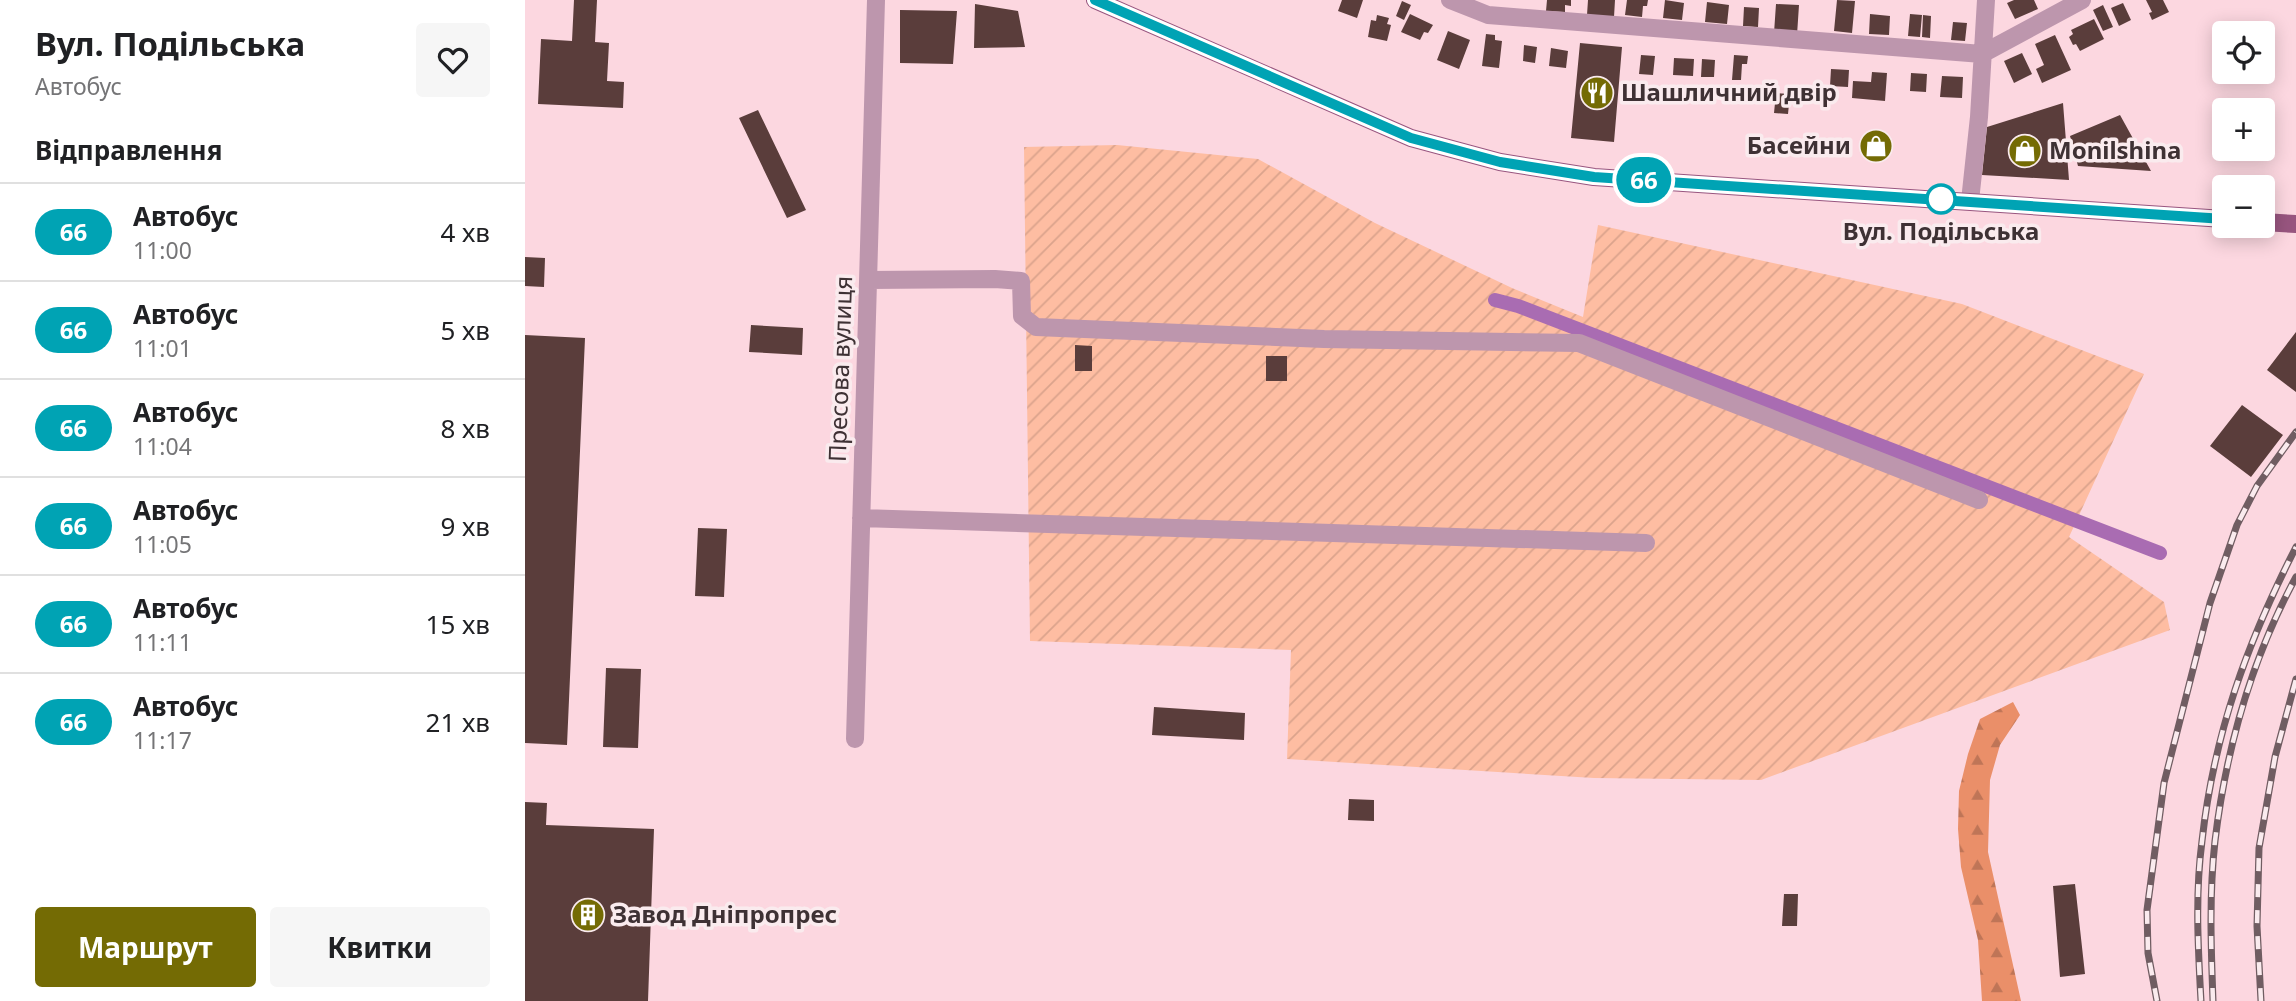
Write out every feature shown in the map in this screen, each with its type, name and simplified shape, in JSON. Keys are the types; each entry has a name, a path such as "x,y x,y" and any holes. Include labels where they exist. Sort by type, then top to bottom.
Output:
{"main road":[{"path":"1095,0 1411,138 1500,162 1594,177 2212,218"},
{"path":"2275,223 2296,224"}],"street":[{"name":"Пресова вулиця","path":"855,739 876,0"},
{"path":"1450,0 1488,8 1982,54 2082,0"},
{"path":"1970,201 1979,117 1986,0"},
{"path":"869,280 1021,281 1022,316 1036,327 1324,339 1579,343 1979,500"},
{"path":"861,518 1646,543"}],"green space":[{"path":"2013,702 2020,715 2000,745 1990,780 1988,852 2021,1001 1982,1001 1978,940 1961,867 1959,791 1980,719"}],"shaded area":[{"path":"1117,145 1258,159 1375,223 1512,288 1583,317 1598,225 1962,304 2144,374 2069,537 2164,602 2170,630 1761,780 1594,778 1287,759 1291,650 1030,641 1024,147"}],"building":[{"path":"574,0 597,0 595,42 609,43 607,81 624,82 623,108 538,104 541,39 572,41"},
{"path":"1342,0 1363,0 1357,18 1338,11"},
{"path":"1547,0 1571,0 1571,6 1565,5 1565,12 1546,11"},
{"path":"1588,0 1615,0 1614,17 1587,15"},
{"path":"1627,0 1648,0 1647,6 1643,6 1642,17 1625,15"},
{"path":"1665,0 1684,3 1682,20 1663,18"},
{"path":"1837,0 1855,1 1852,33 1834,31"},
{"path":"2014,0 2034,0 2038,9 2015,19 2007,3"},
{"path":"2146,0 2163,0 2169,12 2152,20 2149,13 2152,12"},
{"path":"1402,1 1411,5 1404,20 1396,16"},
{"path":"1707,2 1729,5 1727,24 1705,22"},
{"path":"2123,3 2131,20 2119,26 2111,8"},
{"path":"975,4 1018,11 1025,47 974,48"},
{"path":"1776,4 1799,5 1797,35 1774,33"},
{"path":"2103,5 2113,27 2103,31 2093,10"},
{"path":"1744,7 1759,8 1758,27 1743,26"},
{"path":"900,10 957,11 953,64 900,63"},
{"path":"1410,14 1433,25 1428,33 1424,32 1420,40 1401,32"},
{"path":"1870,14 1890,16 1889,35 1869,34"},
{"path":"1910,14 1922,15 1920,37 1908,36"},
{"path":"1377,15 1389,18 1387,24 1391,25 1387,41 1368,37 1371,20 1376,21"},
{"path":"1923,15 1931,16 1930,38 1922,37"},
{"path":"2094,19 2104,39 2080,51 2069,37 2073,34 2071,30"},
{"path":"1953,22 1967,23 1965,41 1951,40"},
{"path":"1448,31 1470,40 1459,69 1437,60"},
{"path":"1486,34 1495,35 1495,40 1502,41 1499,68 1482,66"},
{"path":"2055,35 2071,70 2042,83 2036,69 2044,65 2035,44"},
{"name":"Шашличний двір","path":"1580,43 1622,47 1614,142 1571,138"},
{"path":"1524,45 1537,47 1535,63 1523,61"},
{"path":"1551,48 1568,51 1566,68 1549,66"},
{"path":"2022,53 2032,74 2014,83 2004,61"},
{"path":"1641,55 1655,56 1653,75 1639,74"},
{"path":"1734,55 1748,56 1747,64 1742,64 1741,80 1732,80"},
{"path":"1674,58 1694,59 1693,76 1673,75"},
{"path":"1702,59 1715,60 1714,77 1701,77"},
{"path":"1831,69 1849,70 1848,87 1830,86"},
{"path":"1872,72 1887,73 1885,101 1852,98 1853,81 1871,82"},
{"path":"1911,73 1927,74 1926,92 1910,91"},
{"path":"1942,76 1963,77 1962,98 1940,97"},
{"path":"1776,93 1790,94 1788,114 1774,113"},
{"name":"Monilshina","path":"2063,103 2069,180 1982,175 1987,127"},
{"path":"758,110 806,210 787,218 739,118"},
{"path":"2120,115 2151,171 2078,166 2070,136"},
{"path":"525,257 545,258 544,287 525,286"},
{"path":"751,325 803,328 802,355 749,352"},
{"path":"2296,332 2296,392 2267,370"},
{"path":"525,335 585,338 567,745 525,743"},
{"path":"1075,345 1092,346 1092,371 1075,371"},
{"path":"1266,356 1287,356 1287,381 1266,381"},
{"path":"2242,405 2283,435 2251,477 2210,446"},
{"path":"698,528 727,529 724,597 695,596"},
{"path":"606,668 641,669 638,748 603,747"},
{"path":"1154,707 1245,713 1244,740 1152,735"},
{"path":"1349,799 1374,800 1374,821 1348,820"},
{"name":"Завод Дніпропрес","path":"525,802 547,803 546,825 654,829 648,1001 525,1001"},
{"path":"2075,884 2085,974 2060,977 2053,886"},
{"path":"1784,894 1798,894 1797,926 1782,926"}],"waterway":[{"path":"1495,300 1518,306 2160,553"}],"railway":[{"path":"2157,1001 2148,953 2147,910 2164,783 2210,603 2237,525 2257,486 2296,432"},
{"path":"2201,1001 2198,881 2207,801 2235,689 2262,618 2296,547"},
{"path":"2213,1001 2212,881 2215,841 2226,772 2254,672 2266,639 2296,577"},
{"path":"2261,1001 2257,926 2259,848 2275,757 2296,679"}],"bus line":[{"name":"66","path":"1095,0 1411,138 1500,162 1594,177 2212,218"}],"place":[{"name":"Шашличний двір","path":"1597,93"},
{"name":"Басейни","path":"1876,146"},
{"name":"Monilshina","path":"2025,151"},
{"name":"Вул. Подільська","path":"1941,199"},
{"name":"Завод Дніпропрес","path":"588,915"}]}
